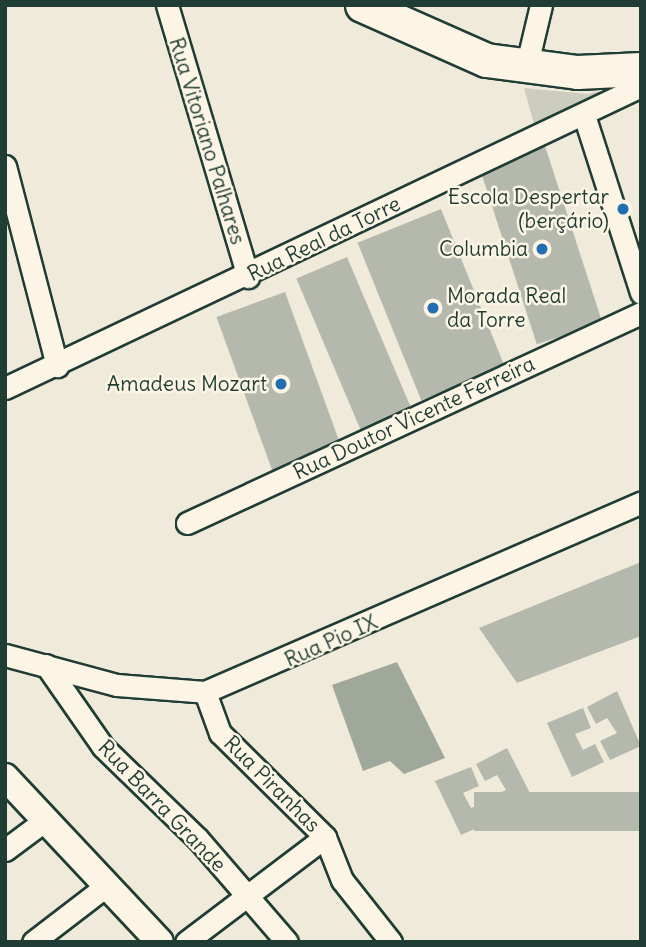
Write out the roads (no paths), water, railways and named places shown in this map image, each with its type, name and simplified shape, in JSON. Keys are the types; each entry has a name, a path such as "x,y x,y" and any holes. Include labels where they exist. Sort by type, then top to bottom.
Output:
{"main road":[{"path":"362,5 486,60 526,68 641,69"}],"street":[{"name":"Rua Vitoriano Palhares","path":"167,5 247,277"},
{"path":"526,68 541,5"},
{"name":"Rua Real da Torre","path":"5,388 247,277 641,86"},
{"path":"584,115 641,293"},
{"path":"5,166 57,366"},
{"name":"Rua Doutor Vicente Ferreira","path":"187,523 641,313"},
{"name":"Rua Pio IX","path":"5,655 117,685 205,692 641,502"},
{"name":"Rua Barra Grande","path":"46,665 103,747 247,894 287,942"},
{"name":"Rua Piranhas","path":"205,692 220,733 325,837 342,880 391,942"},
{"path":"5,777 160,942"},
{"path":"5,850 44,821"},
{"path":"186,942 325,837"},
{"path":"33,942 106,886"}],"place":[{"name":"Escola Despertar (berçário)","path":"623,209"},
{"name":"Columbia","path":"542,249"},
{"name":"Morada Real da Torre","path":"433,308"},
{"name":"Amadeus Mozart","path":"281,384"}]}
